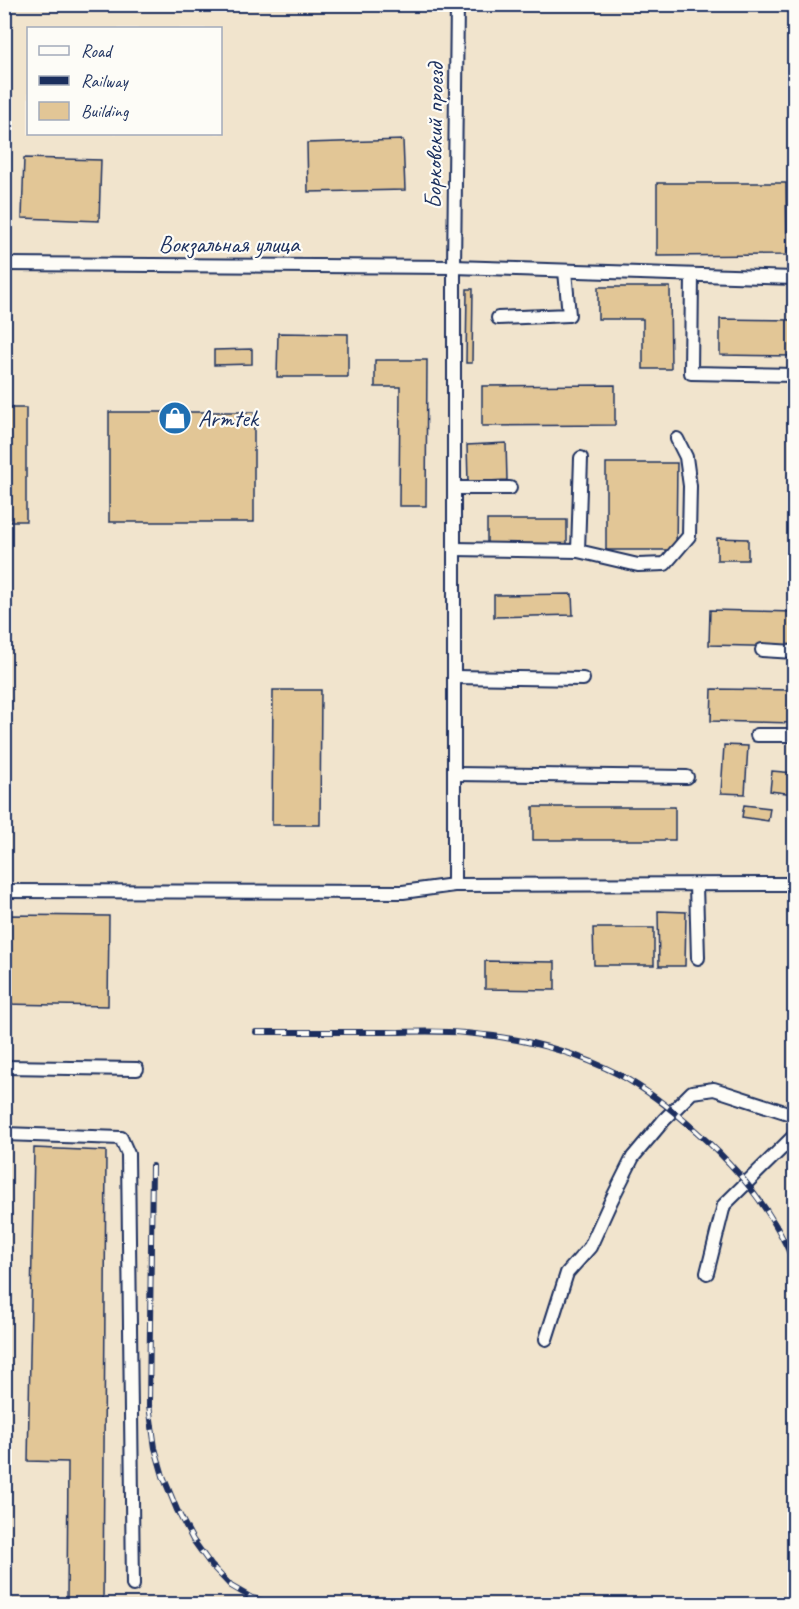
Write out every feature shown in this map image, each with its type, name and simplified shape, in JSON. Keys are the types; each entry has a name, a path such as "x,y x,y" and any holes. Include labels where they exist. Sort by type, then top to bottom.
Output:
{"street":[{"name":"Борковский проезд","path":"454,885 454,267 457,4"},
{"name":"Вокзальная улица","path":"4,264 454,267 795,278"},
{"path":"498,318 569,315 565,271"},
{"path":"692,275 691,373 795,375"},
{"path":"454,549 578,551 638,565 665,564 689,536 690,486 686,457 677,439"},
{"path":"578,551 580,458"},
{"path":"454,488 510,488"},
{"path":"762,650 795,652"},
{"path":"454,677 584,679"},
{"path":"757,735 795,735"},
{"path":"454,774 687,777"},
{"path":"4,891 403,892 454,885 795,885"},
{"path":"696,885 698,958"},
{"path":"4,1067 137,1069"},
{"path":"546,1339 567,1273 590,1247 633,1157 664,1120 692,1092 714,1089 795,1115"},
{"path":"4,1134 121,1138 128,1154 133,1585"},
{"path":"707,1273 723,1205 795,1136"}],"shaded area":[{"path":"5,5 794,5 794,1604 5,1604"}],"building":[{"path":"403,140 405,190 308,192 307,143"},
{"path":"24,158 101,160 99,221 22,218"},
{"path":"657,183 786,183 787,255 657,256"},
{"path":"598,287 670,287 671,369 643,369 643,319 598,319"},
{"path":"467,289 473,289 472,363 466,363"},
{"path":"720,319 794,320 794,356 720,355"},
{"path":"278,333 348,334 348,377 277,377"},
{"path":"252,349 252,364 214,365 214,350"},
{"path":"375,360 427,360 426,506 399,506 400,387 375,387"},
{"path":"615,385 615,425 482,426 482,386"},
{"path":"4,408 26,408 26,521 4,521"},
{"path":"109,412 254,412 254,522 109,522"},
{"path":"506,443 507,480 468,482 467,445"},
{"path":"606,463 677,463 676,550 606,550"},
{"path":"487,520 567,520 567,547 487,547"},
{"path":"717,538 748,539 748,560 717,560"},
{"path":"572,594 573,615 494,617 494,595"},
{"path":"710,610 794,612 794,647 709,645"},
{"path":"712,689 794,690 794,723 711,721"},
{"path":"273,690 321,690 320,825 272,825"},
{"path":"724,745 748,746 745,794 721,793"},
{"path":"772,771 794,773 794,794 770,791"},
{"path":"744,805 770,808 768,821 742,817"},
{"path":"533,807 675,807 675,840 533,840"},
{"path":"658,911 686,912 685,966 659,966"},
{"path":"4,915 109,916 108,1006 4,1004"},
{"path":"593,928 654,928 654,965 594,965"},
{"path":"485,961 555,962 555,990 485,989"},
{"path":"34,1148 106,1151 103,1603 67,1603 68,1462 28,1461"}],"railway":[{"path":"256,1032 435,1031 465,1033 524,1041 582,1058 640,1087 660,1101 713,1147 766,1209 794,1263"},
{"path":"152,1166 149,1405 155,1448 163,1476 177,1510 193,1540 211,1565 231,1586 252,1598 274,1604"}],"place":[{"name":"Armtek","path":"175,418"}]}
